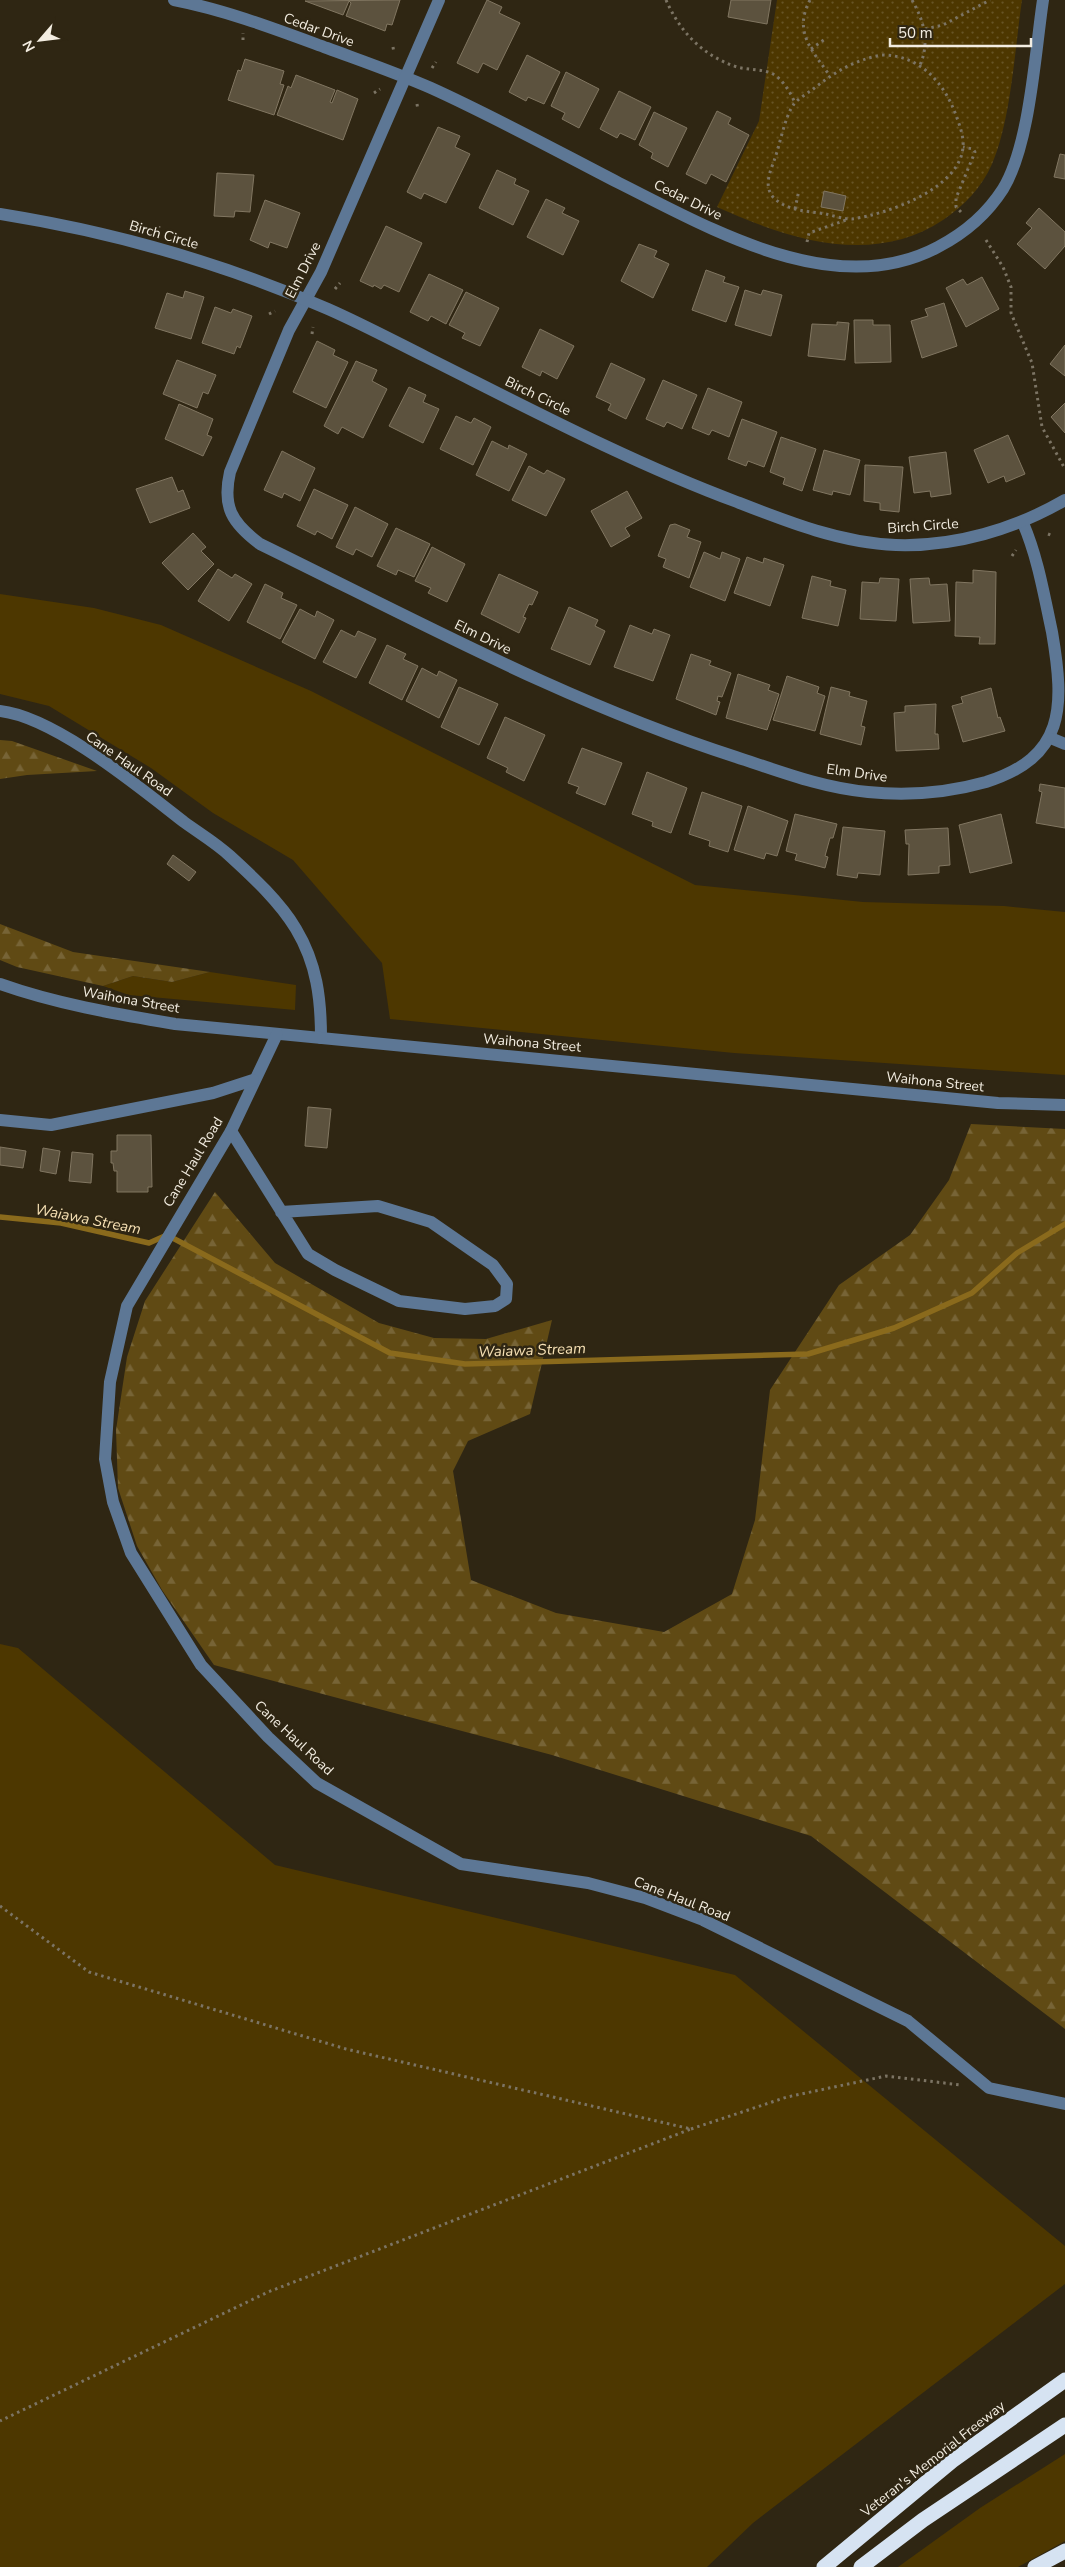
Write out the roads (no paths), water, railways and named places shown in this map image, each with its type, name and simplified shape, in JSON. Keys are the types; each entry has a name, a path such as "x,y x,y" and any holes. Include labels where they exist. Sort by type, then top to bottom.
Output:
{"highway":[{"name":"Veteran's Memorial Freeway","path":"824,2567 952,2461 1065,2380"},
{"path":"861,2567 923,2520 1065,2425"},
{"path":"1035,2567 1065,2551"}],"street":[{"name":"Cedar Drive","path":"174,0 282,32 431,88 729,236 772,252 826,265 862,267 886,265 929,252 952,240 972,225 1002,191 1012,171 1020,147 1043,0"},
{"name":"Elm Drive","path":"439,0 321,272 289,330 230,472 226,486 228,505 233,518 246,533 260,544 479,652 582,699 692,743 818,783 876,792 913,794 953,790 1009,774 1033,761 1059,742 1062,682 1034,550 1022,522"},
{"name":"Birch Circle","path":"0,214 66,225 157,248 229,269 306,300 624,456 699,488 830,535 869,543 898,545 934,543 978,536 1022,522 1065,500"},
{"name":"Cane Haul Road","path":"0,711 31,719 59,734 125,776 229,854 267,893 296,928 314,964 321,1002 321,1038"},
{"name":"Waihona Street","path":"0,984 25,993 106,1012 175,1024 998,1103 1065,1105"},
{"name":"Cane Haul Road","path":"277,1034 253,1080 231,1131 127,1306 110,1382 105,1459 114,1502 130,1553 201,1665 268,1737 317,1783 461,1864 588,1883 645,1898 703,1920 908,2021 989,2088 1065,2104"},
{"path":"0,1120 50,1125 213,1093 253,1080"},
{"path":"231,1131 281,1212 308,1254 335,1270 399,1301 465,1309 495,1306 506,1299 507,1284 493,1265 431,1222 378,1206 281,1212"}],"waterway":[{"name":"Waiawa Stream","path":"0,1217 61,1223 149,1243 167,1235 390,1353 465,1364 808,1354 894,1328 972,1293 1017,1253 1065,1224"}]}
